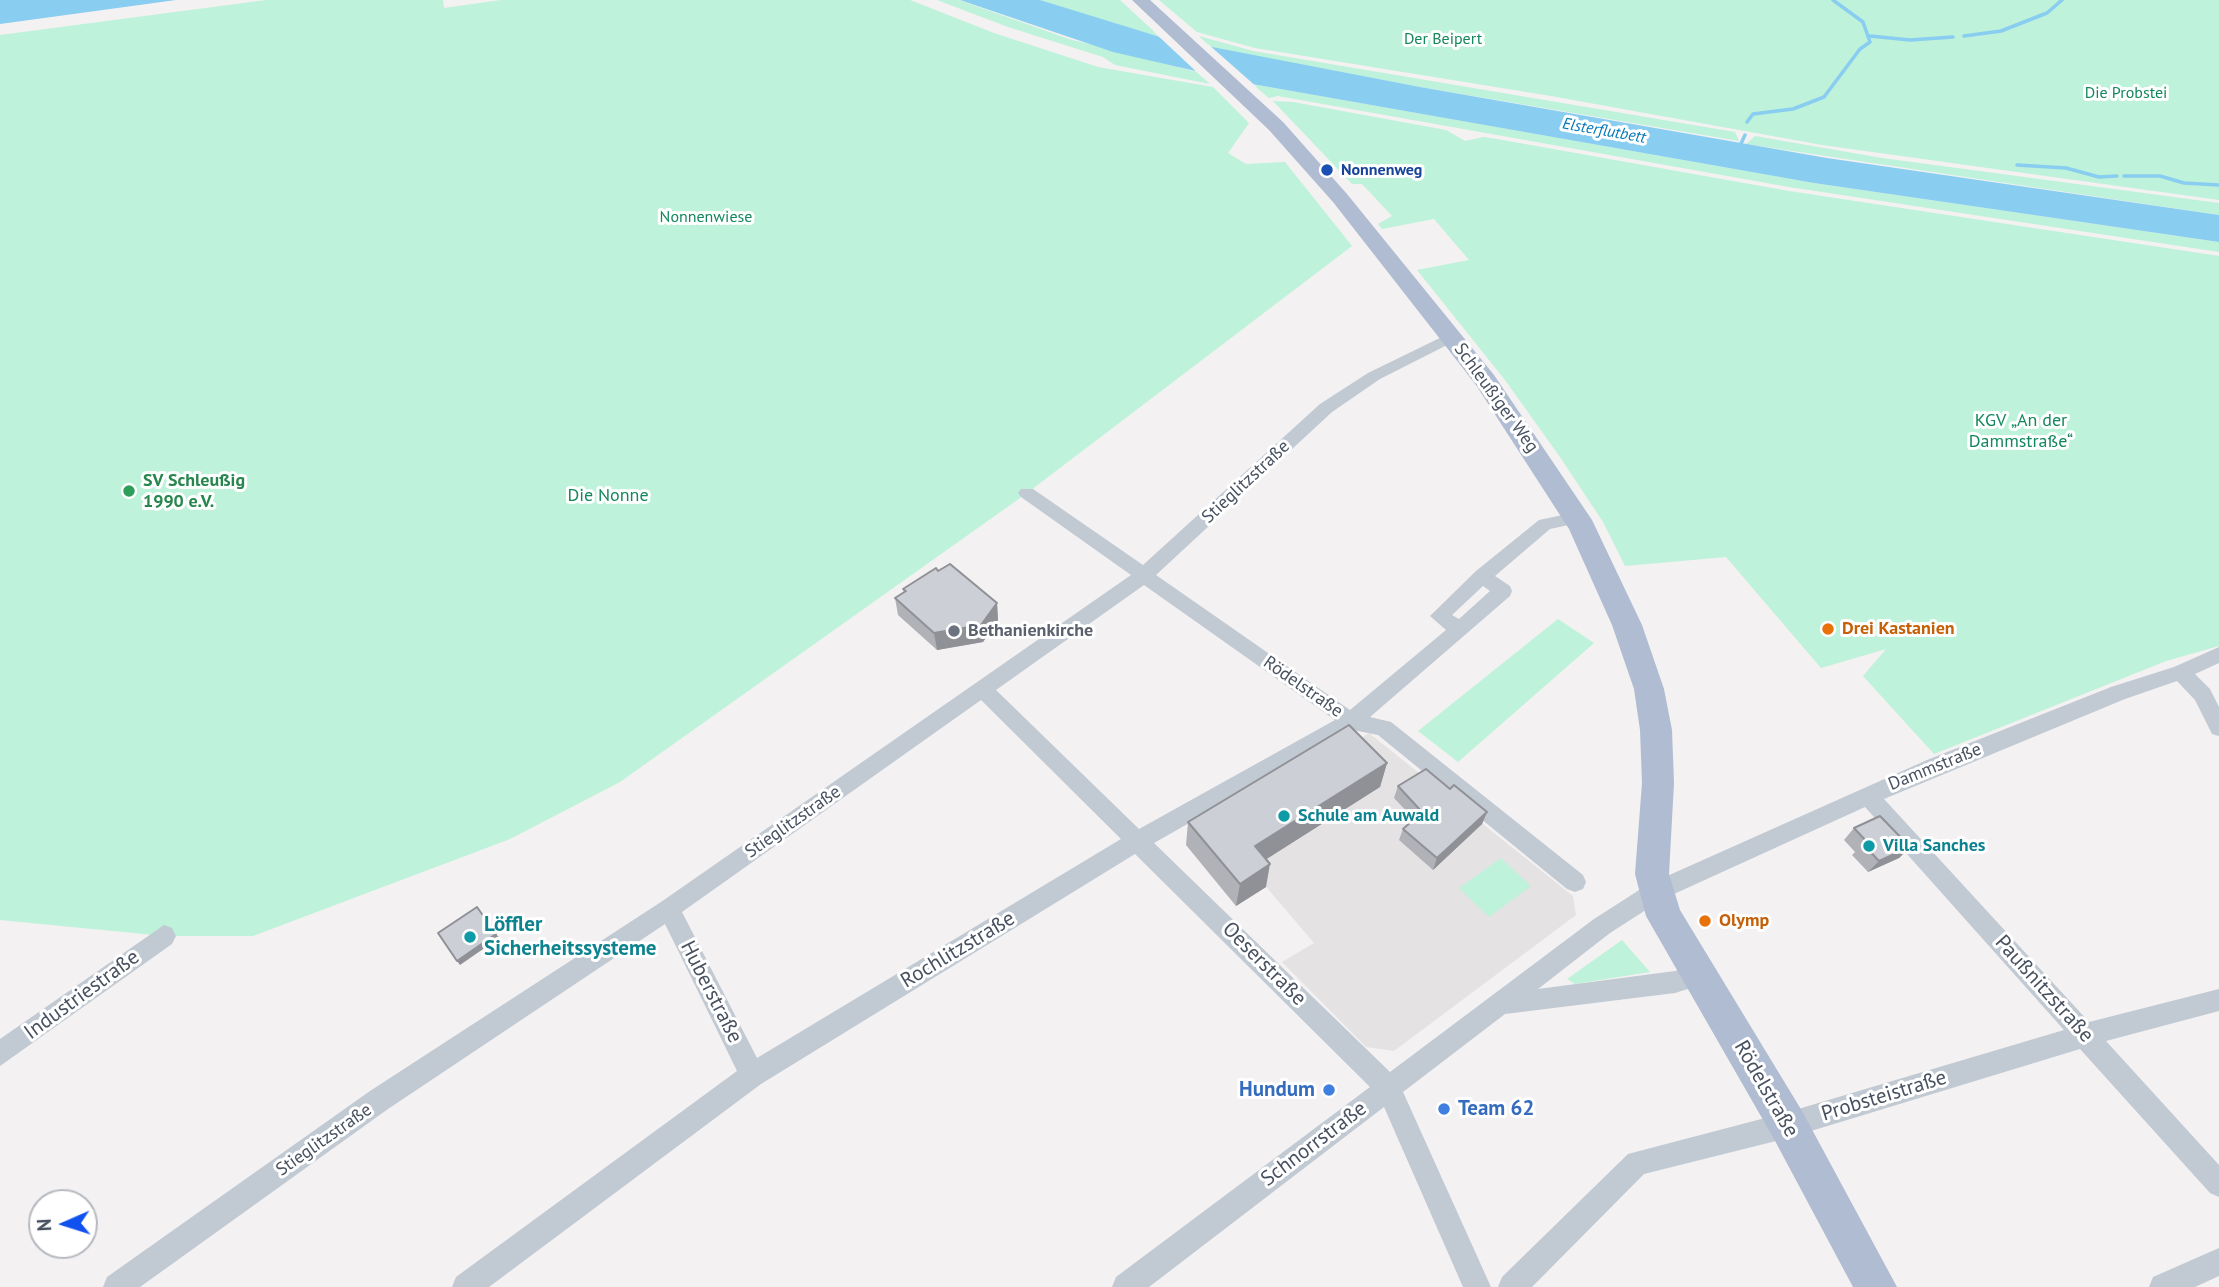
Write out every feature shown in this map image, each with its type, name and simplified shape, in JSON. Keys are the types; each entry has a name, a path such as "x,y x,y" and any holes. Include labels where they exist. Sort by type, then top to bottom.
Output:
{"main road":[{"name":"Schleußiger Weg","path":"1140,0 1236,88 1326,181 1452,337 1541,460 1577,518 1623,614 1649,689 1656,730 1658,783 1652,858 1655,892"},
{"name":"Rödelstraße","path":"1655,892 1676,940 1788,1125 1876,1287"}],"street":[{"name":"Stieglitzstraße","path":"117,1287 379,1100 669,909 1143,576 1326,408 1374,376 1452,337"},
{"name":"Rödelstraße","path":"1027,493 1351,720 1384,728 1574,882"},
{"name":"Rochlitzstraße","path":"466,1287 752,1076 1139,840 1351,720 1460,629 1439,616 1482,576 1545,524 1577,518"},
{"name":"Dammstraße","path":"1655,892 1867,795 2118,693 2181,672 2219,654"},
{"path":"2181,672 2211,697 2219,728"},
{"name":"Oeserstraße","path":"982,689 1388,1087 1478,1287"},
{"name":"Paußnitzstraße","path":"1867,795 2219,1184"},
{"name":"Schnorrstraße","path":"1126,1287 1601,926 1655,892"},
{"name":"Huberstraße","path":"669,909 752,1076"},
{"name":"Industriestraße","path":"0,1054 164,936"},
{"path":"1503,1003 1568,998 1675,982 1699,975"},
{"name":"Probsteistraße","path":"1512,1287 1637,1163 1788,1125 2086,1035 2219,1000"},
{"path":"2163,1287 2219,1262"}],"shaded area":[{"name":"Schule am Auwald","path":"1369,733 1573,896 1576,915 1394,1051 1366,1047 1282,962 1314,943 1251,869 1380,787 1343,749"}],"green space":[{"name":"Die Nonne","path":"266,0 443,0 444,8 501,0 910,0 994,33 1098,67 1213,87 1249,123 1228,153 1246,164 1285,162 1352,246 1027,493 620,782 510,839 253,936 164,936 0,920 0,35"},
{"path":"937,0 959,0 1069,39 1197,72 1210,84 1115,65 1103,57 1008,27"},
{"path":"1040,0 1120,0 1160,37 1116,25"},
{"name":"Die Probstei","path":"1159,0 2219,0 2219,200 1822,145 1551,96 1255,48 1197,32"},
{"path":"1199,36 1253,51 1735,132 1739,141 1420,87 1211,48"},
{"path":"1252,84 1814,183 2219,242 2219,252 1789,187 1278,96 1269,98"},
{"name":"KGV „An der Dammstraße“","path":"1273,101 1293,102 1446,130 1465,141 1483,137 1497,139 1789,191 2219,256 2219,646 2166,661 1934,754 1863,676 1886,649 1821,668 1726,557 1625,566 1603,522 1560,457 1505,380 1417,270 1469,260 1434,219 1382,229 1378,224 1392,216 1362,184 1352,184"},
{"path":"1755,136 1882,158 2219,203 2219,215 1746,144"},
{"path":"1558,619 1594,643 1458,762 1418,731"},
{"path":"1501,858 1531,886 1489,917 1459,888"},
{"path":"1622,940 1650,972 1575,984 1567,979"}],"water":[{"path":"0,0 176,0 0,24"},
{"name":"Elsterflutbett","path":"960,0 1040,0 1160,37 1420,87 1827,158 2219,215 2219,242 1814,183 1252,84 1113,52"}],"pier":[{"path":"1154,32 1208,44 1258,88 1202,77"}],"building":[{"path":"950,564 997,603 981,625 934,633 895,598 906,591 903,589 936,568 938,571"},
{"name":"Schule am Auwald","path":"1349,725 1387,763 1255,846 1270,864 1240,884 1188,822"},
{"path":"1426,769 1450,789 1454,785 1487,812 1437,858 1403,829 1422,812 1398,786"},
{"path":"1880,816 1910,847 1879,861 1863,844 1867,842 1854,828"},
{"name":"Löffler Sicherheitssysteme","path":"477,907 496,934 457,961 438,933"}],"waterway":[{"path":"1747,122 1753,114 1793,109 1824,97 1860,49 1870,42 1863,22 1833,0"},
{"path":"1964,36 2001,31 2047,13 2062,0"},
{"path":"1870,36 1910,40 1953,37"},
{"path":"1739,148 1745,135"},
{"path":"2017,165 2066,168 2099,177 2117,176"},
{"path":"2124,176 2160,176 2184,183 2219,185"}],"place":[{"name":"Nonnenweg","path":"1327,170"},
{"name":"SV Schleußig 1990 e.V.","path":"129,491"},
{"name":"Drei Kastanien","path":"1828,629"},
{"name":"Bethanienkirche","path":"954,631"},
{"name":"Schule am Auwald","path":"1284,816"},
{"name":"Villa Sanches","path":"1869,846"},
{"name":"Olymp","path":"1705,921"},
{"name":"Löffler Sicherheitssysteme","path":"470,937"},
{"name":"Hundum","path":"1329,1090"},
{"name":"Team 62","path":"1444,1109"}],"park label":[{"name":"Der Beipert","path":"1443,39"},
{"name":"Nonnenwiese","path":"706,217"}]}
